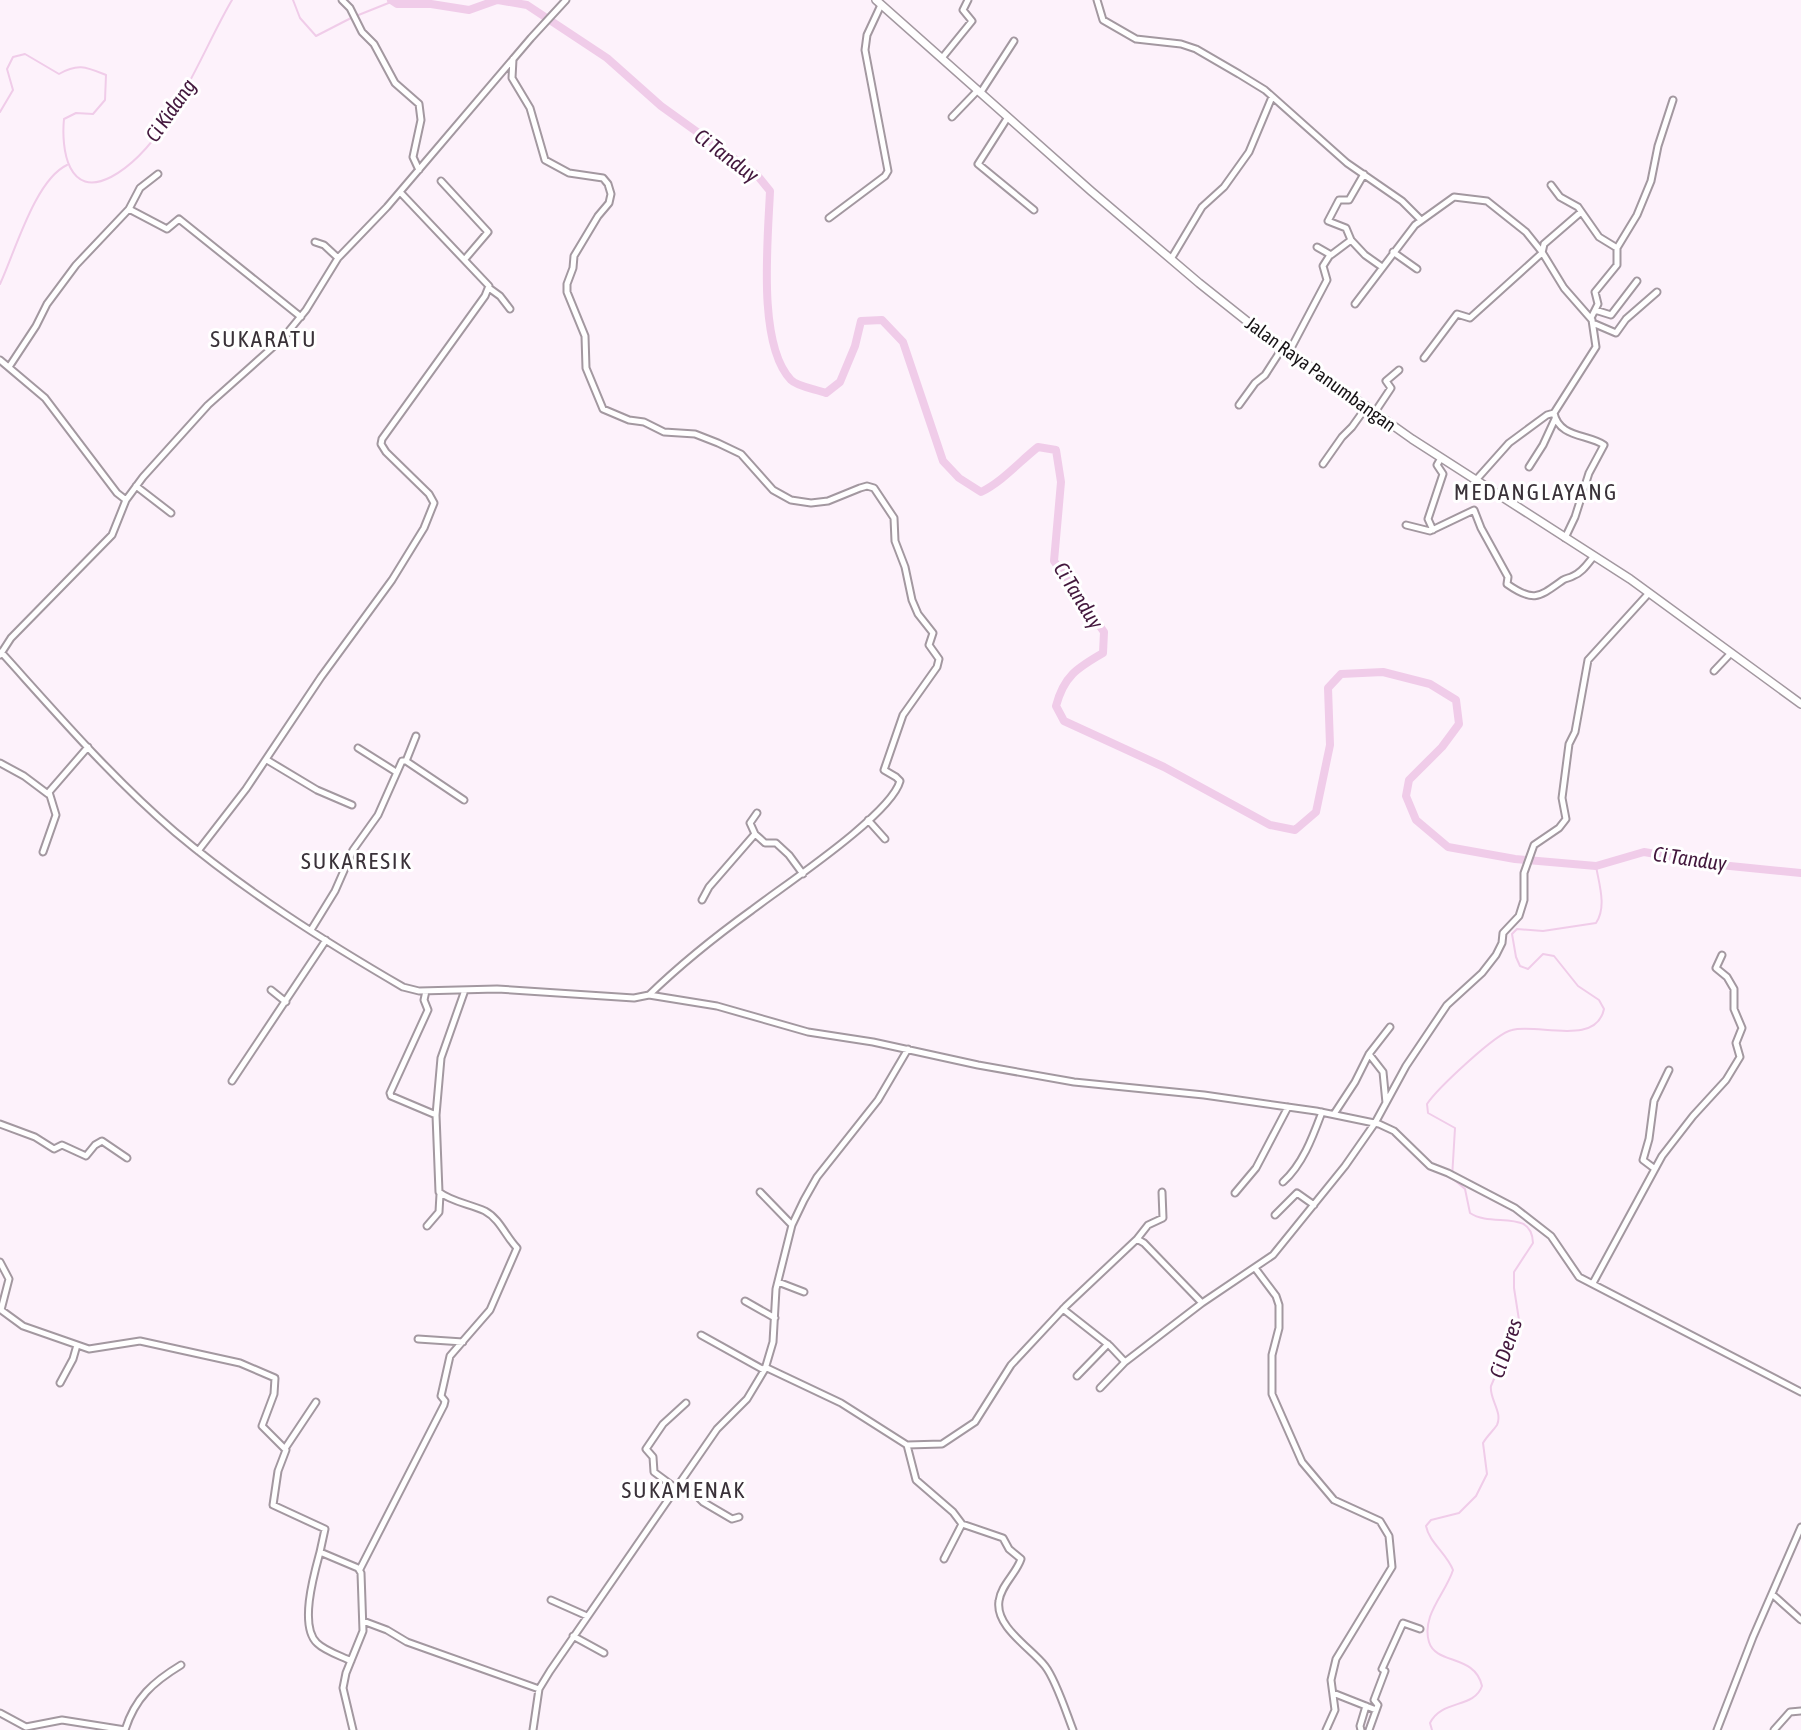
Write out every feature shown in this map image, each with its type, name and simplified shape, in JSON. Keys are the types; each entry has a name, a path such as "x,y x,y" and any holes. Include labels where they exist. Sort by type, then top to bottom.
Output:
{"main road":[{"name":"Jalan Raya Panumbangan","path":"878,3 1171,259 1286,349 1441,458 1649,593 1801,704"}],"street":[{"path":"342,0 374,44 397,85 419,104 421,120 413,157 419,170"},
{"path":"942,58 972,21 962,9 968,0"},
{"path":"1097,0 1103,20 1129,36 1196,49 1272,97 1348,163 1405,203 1421,220"},
{"path":"564,2 400,192 338,258 302,317 264,357 208,405 136,486 126,500 114,533 11,638 1,654 122,783 198,851 246,887 403,987 414,991 497,989 634,998 649,995 717,1006 808,1032 1074,1082 1288,1107 1375,1123 1394,1131 1430,1166 1448,1172 1506,1202 1535,1223 1559,1246 1577,1275 1801,1392"},
{"path":"829,218 888,171 865,50 878,3"},
{"path":"951,117 979,91 1014,41"},
{"path":"513,59 512,78 530,108 545,160 569,173 603,178 611,194 609,203 574,256 573,268 566,286 585,336 586,368 603,409 629,420 644,422 664,432 695,434 741,454 773,490 785,498 811,503 828,501 867,486 877,491 894,518 895,541 908,577 912,600 918,614 932,629 929,645 939,662 903,715 884,770 899,778 899,786 890,799 803,874 708,944 649,995"},
{"path":"1171,259 1202,207 1224,187 1249,152 1272,97"},
{"path":"1529,467 1543,445 1554,416 1595,350 1597,342 1593,321 1598,304 1595,292 1618,265 1617,248 1637,215 1651,181 1658,146 1673,100"},
{"path":"1008,117 978,164 1034,210"},
{"path":"9,367 59,287 89,249 128,209 135,194 158,174"},
{"path":"1364,174 1348,201 1339,200 1328,219 1329,222 1346,228 1351,240 1365,255 1382,267"},
{"path":"441,181 488,232 465,259"},
{"path":"1551,185 1560,197 1574,204 1599,237 1617,248"},
{"path":"400,192 510,309"},
{"path":"1355,304 1393,252 1421,220 1454,197 1487,201 1517,223 1542,253 1563,288 1593,321 1616,333 1628,317 1657,292"},
{"path":"128,209 167,229 179,219 302,317"},
{"path":"1424,358 1457,314 1470,318 1542,253 1544,244 1581,212"},
{"path":"1239,405 1286,349 1326,280 1323,266 1330,255 1351,240"},
{"path":"315,242 324,245 338,258"},
{"path":"1317,247 1330,255"},
{"path":"1393,252 1417,269"},
{"path":"1595,310 1611,315 1637,281"},
{"path":"198,851 267,760 321,677 392,580 429,518 433,499 386,452 381,443 383,436 489,288"},
{"path":"0,360 45,398 117,493 126,500"},
{"path":"1375,412 1391,388 1386,381 1399,370"},
{"path":"1323,464 1367,406"},
{"path":"1476,480 1508,443 1554,416"},
{"path":"1554,416 1564,429 1604,446 1589,473 1565,538"},
{"path":"1432,531 1428,519 1443,474 1437,465 1441,458"},
{"path":"136,486 171,513"},
{"path":"1406,524 1432,531 1474,510 1508,577 1507,584 1528,596 1549,592 1569,576 1576,575 1594,556"},
{"path":"1100,1388 1125,1362 1278,1249 1375,1123 1406,1066 1442,1013 1489,965 1500,947 1503,933 1516,921 1524,900 1524,873 1534,845 1559,828 1566,819 1562,798 1569,744 1575,732 1588,660 1649,593"},
{"path":"1714,671 1731,653"},
{"path":"406,761 416,736"},
{"path":"48,794 88,747"},
{"path":"358,748 396,772"},
{"path":"267,760 317,790 352,804"},
{"path":"311,930 335,891 353,850 378,815 401,761 406,761 464,800"},
{"path":"0,763 24,776 48,794 56,815 43,852"},
{"path":"758,813 750,823 755,834 765,843 778,845 803,874"},
{"path":"868,820 885,839"},
{"path":"702,900 709,887 755,834"},
{"path":"232,1081 326,940"},
{"path":"1593,1283 1673,1141 1726,1080 1740,1057 1736,1043 1742,1028 1734,1009 1734,989 1727,976 1716,968 1722,955"},
{"path":"271,990 286,1002"},
{"path":"427,1226 439,1212 436,1115 441,1058 465,990"},
{"path":"426,991 424,1000 428,1010 390,1093 391,1096 436,1115"},
{"path":"1334,1114 1369,1054 1390,1027"},
{"path":"533,1730 539,1689 723,1421 747,1399 765,1368 771,1349 778,1282 792,1225 817,1177 878,1100 908,1049"},
{"path":"1369,1054 1382,1072 1386,1104"},
{"path":"1655,1169 1643,1160 1654,1101 1669,1070"},
{"path":"1235,1193 1256,1168 1288,1107"},
{"path":"1283,1182 1292,1174 1311,1143 1312,1132 1322,1112"},
{"path":"0,1124 35,1137 54,1149 61,1145 86,1156 94,1145 102,1141 127,1158"},
{"path":"760,1192 792,1225"},
{"path":"701,1335 841,1404 908,1445 942,1444 975,1422 1011,1365 1148,1225 1163,1218 1162,1192"},
{"path":"1275,1214 1297,1193 1314,1205"},
{"path":"353,1730 343,1688 361,1637 363,1621 360,1569 444,1405 441,1397 450,1356 491,1310 517,1248 486,1212 440,1194"},
{"path":"1137,1239 1144,1242 1202,1303"},
{"path":"0,1262 9,1279 2,1311 23,1326 92,1349 140,1341 240,1363 274,1376 274,1394 262,1426 269,1435 286,1447"},
{"path":"1255,1268 1276,1296 1279,1305 1279,1328 1272,1354 1272,1394 1302,1462 1334,1500 1380,1521 1389,1536 1392,1567 1340,1649 1331,1680 1334,1716 1326,1730"},
{"path":"778,1282 804,1292"},
{"path":"745,1301 775,1318"},
{"path":"1063,1309 1108,1344 1125,1362"},
{"path":"418,1339 463,1342"},
{"path":"1077,1376 1108,1344"},
{"path":"60,1383 74,1359 77,1345"},
{"path":"316,1402 286,1447 275,1481 273,1506 325,1529 309,1605 310,1631 318,1645 351,1661"},
{"path":"677,1489 653,1472 653,1457 646,1449 663,1424 686,1403"},
{"path":"908,1445 917,1482 941,1500 962,1524 1001,1537 1009,1549 1021,1559 1002,1591 1000,1614 1010,1629 1046,1667 1073,1730"},
{"path":"682,1480 712,1508 732,1519 739,1517"},
{"path":"944,1559 962,1524"},
{"path":"1717,1730 1801,1527"},
{"path":"320,1552 360,1569"},
{"path":"1772,1594 1801,1620"},
{"path":"551,1600 587,1616"},
{"path":"363,1621 387,1630 407,1642 539,1689"},
{"path":"1369,1730 1378,1705 1374,1695 1385,1671 1382,1669 1403,1622 1420,1629"},
{"path":"573,1636 604,1653"},
{"path":"0,1713 19,1727 62,1720 125,1730 132,1709 150,1686 181,1665"},
{"path":"1333,1693 1376,1710"},
{"path":"1361,1730 1366,1706"},
{"path":"1773,1730 1790,1712 1801,1711"}],"waterway":[{"name":"Ci Kidang","path":"0,112 13,90 7,69 13,57 25,54 59,74 82,67 106,75 105,100 93,114 76,113 64,119 63,131 66,156 76,176 85,181 97,182 111,177 132,163 166,122 232,0"},
{"name":"Ci Kidang","path":"293,0 300,18 316,36 351,18"},
{"name":"Ci Tanduy","path":"391,0 397,4 431,4 469,10 497,0"},
{"name":"Ci Tanduy","path":"498,0 527,5 607,58 661,106 757,175 770,191 767,263 769,317 780,364 791,380 826,393 840,382 855,346 861,321 882,320 903,342 943,461 959,478 981,492 1004,477 1038,447 1056,450 1061,482 1054,561 1104,632 1103,653 1079,668 1063,687 1056,706 1064,721 1164,767 1270,825 1295,830 1316,812 1330,745 1328,688 1341,674 1383,672 1430,684 1456,700 1459,724 1442,747 1409,780 1406,796 1416,820 1448,847 1515,859 1596,866 1644,852 1720,865 1801,873"},
{"name":"Ci Kidang","path":"356,16 391,2"},
{"path":"0,284 27,218 45,185 67,165"},
{"name":"Ci Deres","path":"1432,1730 1430,1723 1435,1715 1472,1698 1482,1686 1472,1669 1439,1654 1429,1642 1427,1632 1431,1613 1453,1570 1426,1526 1431,1520 1459,1513 1476,1496 1487,1474 1483,1443 1498,1420 1491,1386 1519,1320 1514,1272 1533,1243 1531,1232 1518,1222 1489,1219 1470,1213 1465,1189 1452,1178 1455,1128 1428,1113 1427,1104 1467,1063 1504,1033 1523,1029 1578,1030 1599,1021 1604,1009 1599,1000 1578,986 1554,956 1543,954 1528,969 1520,966 1512,934 1517,929 1543,931 1596,923 1602,903 1596,866"}],"district":[{"name":"SUKARATU","path":"264,339"},
{"name":"MEDANGLAYANG","path":"1536,492"},
{"name":"SUKARESIK","path":"357,861"},
{"name":"SUKAMENAK","path":"684,1490"}]}
